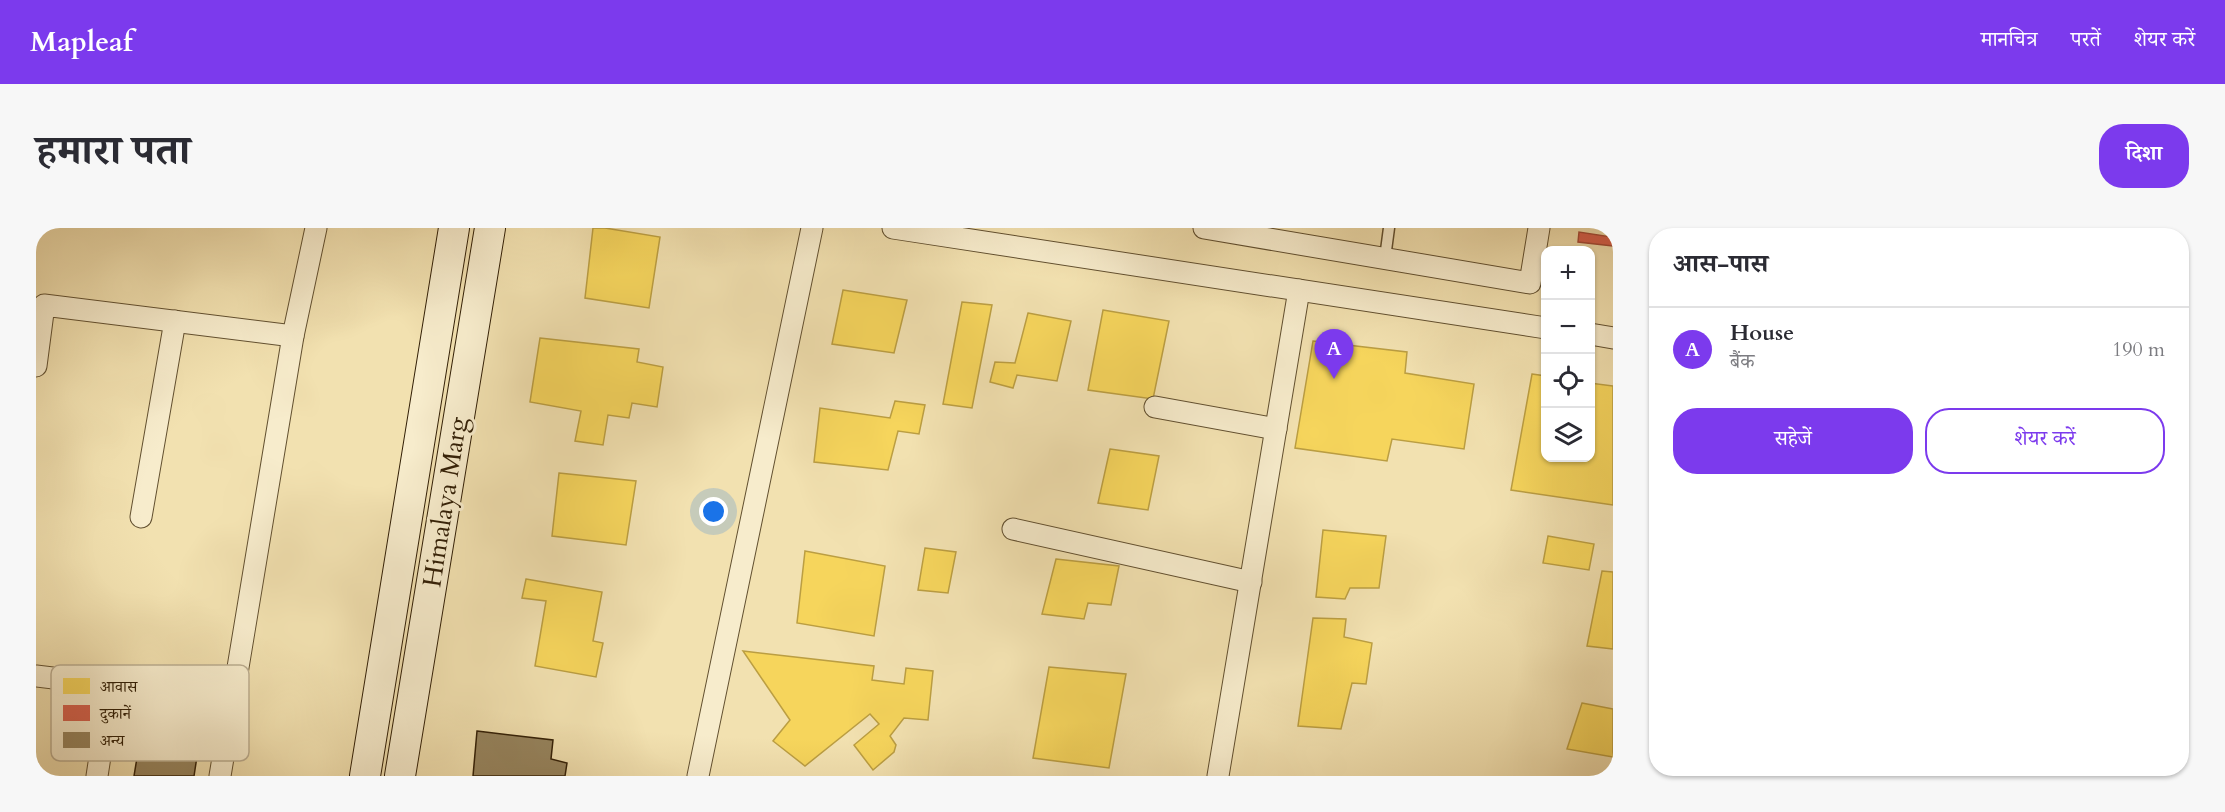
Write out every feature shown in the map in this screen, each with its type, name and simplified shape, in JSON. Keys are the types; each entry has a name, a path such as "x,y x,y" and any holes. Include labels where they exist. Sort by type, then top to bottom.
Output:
{"main road":[{"name":"Himalaya Marg","path":"365,776 454,228"},
{"name":"Himalaya Marg","path":"400,776 490,228"}],"street":[{"path":"239,665 293,336 316,228"},
{"path":"698,776 812,228"},
{"path":"893,228 1541,327"},
{"path":"1204,228 1530,283 1539,228"},
{"path":"1218,776 1299,290"},
{"path":"36,366 44,305 293,336"},
{"path":"141,517 175,321"},
{"path":"1595,335 1613,338"},
{"path":"1155,407 1276,429"},
{"path":"1013,529 1251,582"},
{"path":"36,676 51,678"},
{"path":"97,776 99,761"},
{"path":"220,776 223,761"}],"lane":[{"path":"1385,258 1389,228"}],"building: आवास":[{"path":"593,228 660,237 649,308 585,298"},
{"path":"843,290 907,300 894,353 832,344"},
{"path":"962,302 992,305 972,408 943,404"},
{"path":"1103,310 1169,321 1153,399 1088,390"},
{"path":"1028,313 1071,321 1057,381 1017,375 1013,388 990,382 995,362 1015,363"},
{"path":"540,338 639,349 637,362 663,367 657,407 632,403 629,418 608,415 603,445 575,441 581,411 530,402"},
{"path":"1313,341 1407,352 1405,373 1474,384 1464,449 1392,439 1387,461 1295,448"},
{"path":"1532,374 1541,375 1541,462 1595,462 1595,384 1613,386 1613,505 1511,490"},
{"path":"895,401 925,405 919,434 898,431 888,470 814,462 820,408 890,418"},
{"path":"1110,449 1159,456 1148,510 1098,503"},
{"path":"559,473 636,481 626,545 552,536"},
{"path":"1323,530 1386,536 1379,588 1350,588 1345,599 1316,597"},
{"path":"1548,536 1594,544 1589,570 1543,563"},
{"path":"925,548 956,552 948,593 918,590"},
{"path":"805,551 885,566 874,636 797,623"},
{"path":"1056,559 1119,566 1111,605 1088,603 1084,619 1042,614"},
{"path":"1602,571 1613,572 1613,649 1587,646"},
{"path":"526,579 602,592 593,641 603,643 596,677 535,666 546,601 522,598"},
{"path":"1313,618 1346,619 1344,637 1372,643 1366,684 1352,683 1341,729 1298,726"},
{"path":"743,651 874,666 872,680 904,684 906,668 933,671 928,720 904,718 890,736 896,745 894,752 873,770 854,745 879,724 870,714 805,766 773,741 790,720"},
{"path":"1049,667 1126,674 1109,768 1033,758"},
{"path":"1582,703 1613,709 1613,757 1567,749"}],"building: दुकानें":[{"path":"1613,228 1613,246 1578,242 1579,232 1611,237"}],"building: अन्य":[{"path":"477,731 553,740 551,759 567,763 565,776 473,776"},
{"path":"136,761 196,761 194,776 134,776"}],"place":[{"name":"House","path":"1334,379"}]}
